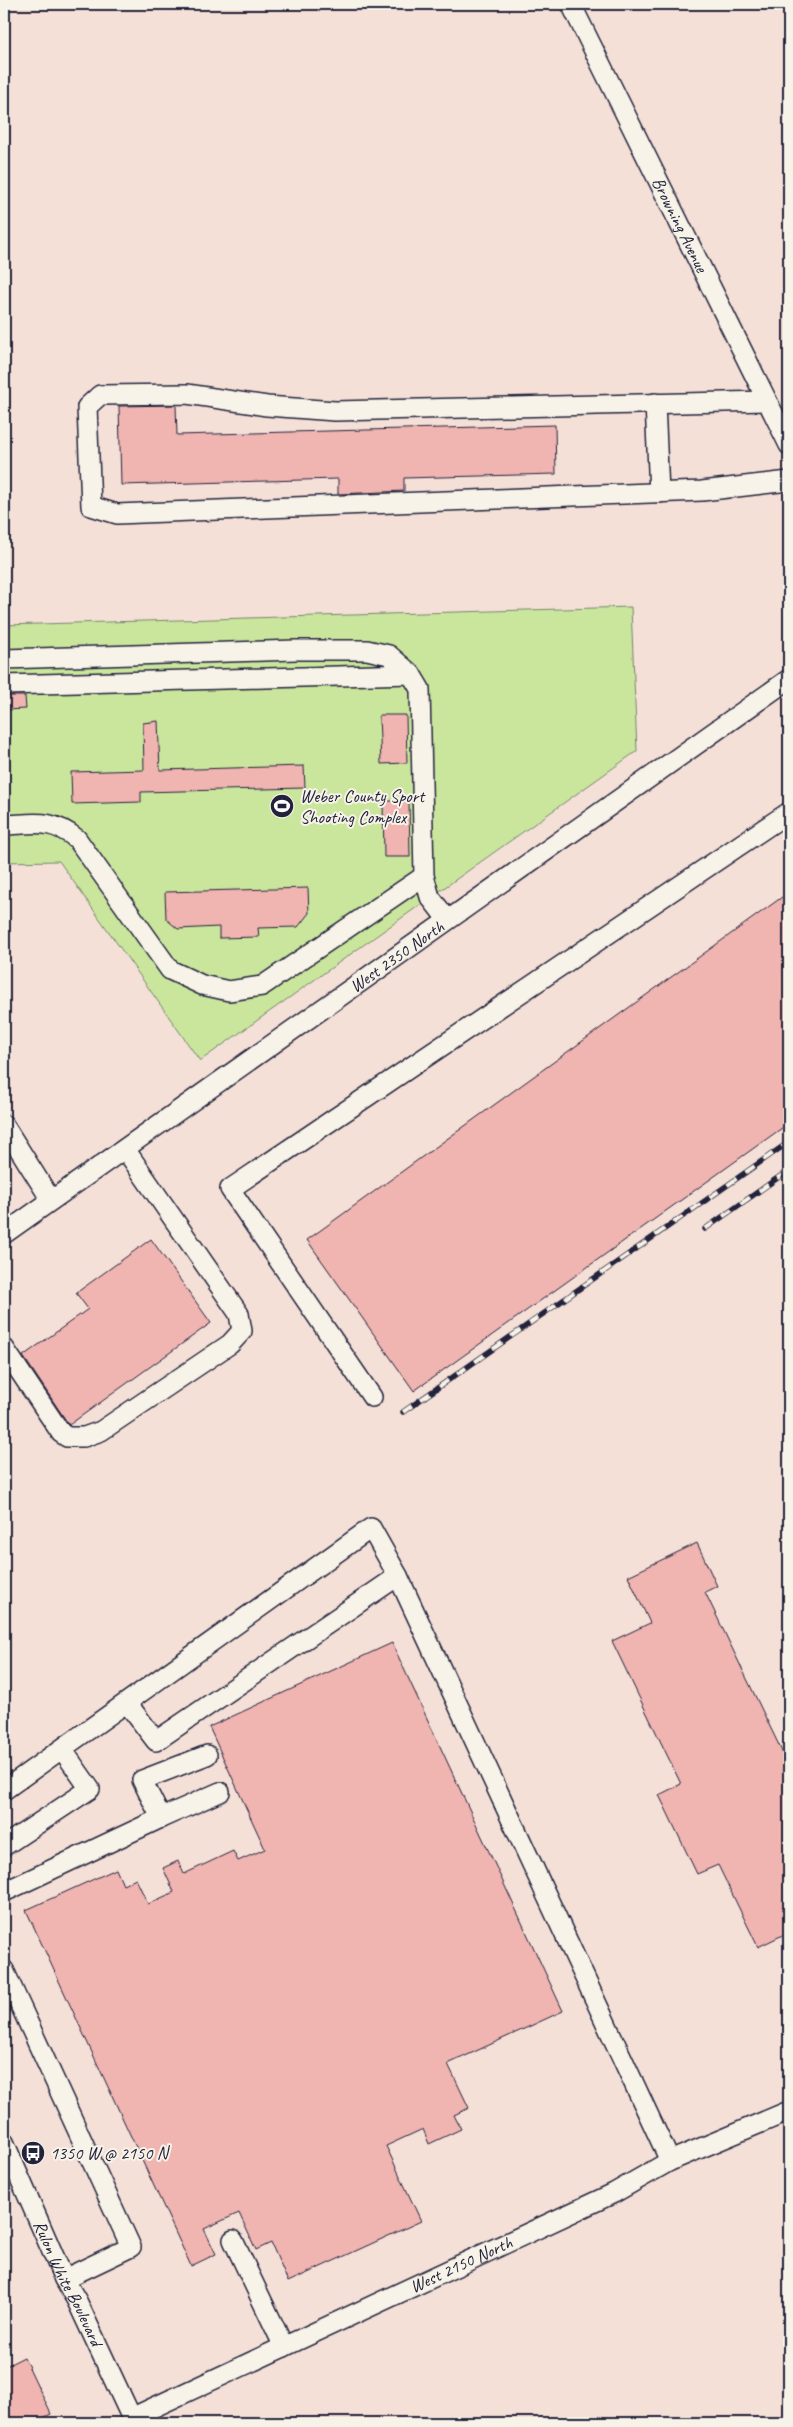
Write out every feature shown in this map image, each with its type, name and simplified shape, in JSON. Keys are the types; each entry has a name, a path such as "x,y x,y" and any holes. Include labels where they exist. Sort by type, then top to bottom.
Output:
{"street":[{"name":"Browning Avenue","path":"571,4 789,446"},
{"path":"767,401 335,411 267,406 187,394 100,395 88,408 91,506 117,514 702,491 789,481"},
{"path":"655,403 659,492"},
{"path":"4,659 296,650 367,650 390,655 411,674 420,689 424,876 430,897 447,919"},
{"path":"4,685 411,674"},
{"name":"West 2350 North","path":"4,1234 447,919 787,687"},
{"path":"372,1397 230,1189 789,812"},
{"path":"4,825 49,824 63,828 76,839 170,970 202,985 229,991 262,986 424,876"},
{"path":"4,1125 51,1200"},
{"path":"4,1348 61,1433 67,1437 84,1437 101,1431 144,1403 230,1344 239,1334 242,1324 239,1314 125,1149"},
{"path":"4,1790 371,1528 398,1576 670,2161"},
{"path":"127,1703 156,1741 398,1576"},
{"path":"4,1846 90,1789 62,1749"},
{"path":"161,1818 142,1780 207,1755"},
{"path":"4,1892 220,1792"},
{"path":"4,1970 131,2247 64,2279"},
{"name":"West 2150 North","path":"133,2421 284,2347 614,2193 670,2161 789,2111"},
{"name":"Rulon White Boulevard","path":"4,2142 64,2279 77,2301 133,2421"},
{"path":"234,2240 284,2347"}],"shaded area":[{"path":"4,4 789,4 789,2423 4,2423"}],"green space":[{"name":"Weber County Sport Shooting Complex","path":"631,607 637,751 200,1061 59,861 4,862 4,625"}],"building":[{"path":"176,405 177,435 555,425 556,474 404,478 404,491 338,494 338,479 121,485 119,406"},
{"path":"4,696 25,696 26,709 4,710"},
{"path":"379,715 406,715 407,763 381,764"},
{"path":"158,721 160,770 304,766 305,788 141,792 141,802 72,804 71,772 144,770 143,723"},
{"path":"383,801 409,801 410,857 384,857"},
{"path":"308,888 309,913 298,927 258,928 259,937 219,938 219,927 178,929 166,919 165,892"},
{"path":"789,892 789,1123 414,1391 307,1240"},
{"path":"151,1239 211,1323 69,1425 23,1356 88,1309 76,1293"},
{"path":"697,1543 717,1586 705,1592 789,1766 789,1932 758,1947 718,1865 697,1874 659,1795 681,1784 612,1641 650,1623 628,1576"},
{"path":"392,1643 563,2011 448,2064 469,2108 454,2115 461,2129 429,2144 423,2129 386,2146 421,2221 288,2282 271,2243 256,2250 239,2213 204,2229 216,2254 191,2266 26,1910 116,1869 123,1885 136,1879 148,1904 174,1892 163,1868 178,1861 184,1874 233,1851 238,1861 265,1849 209,1727"},
{"path":"24,2357 51,2414 32,2423 4,2423 4,2367"}],"railway":[{"path":"403,1412 789,1142"},
{"path":"705,1229 789,1170"}],"place":[{"name":"Weber County Sport Shooting Complex","path":"282,806"},
{"name":"1350 W @ 2150 N","path":"33,2153"}]}
